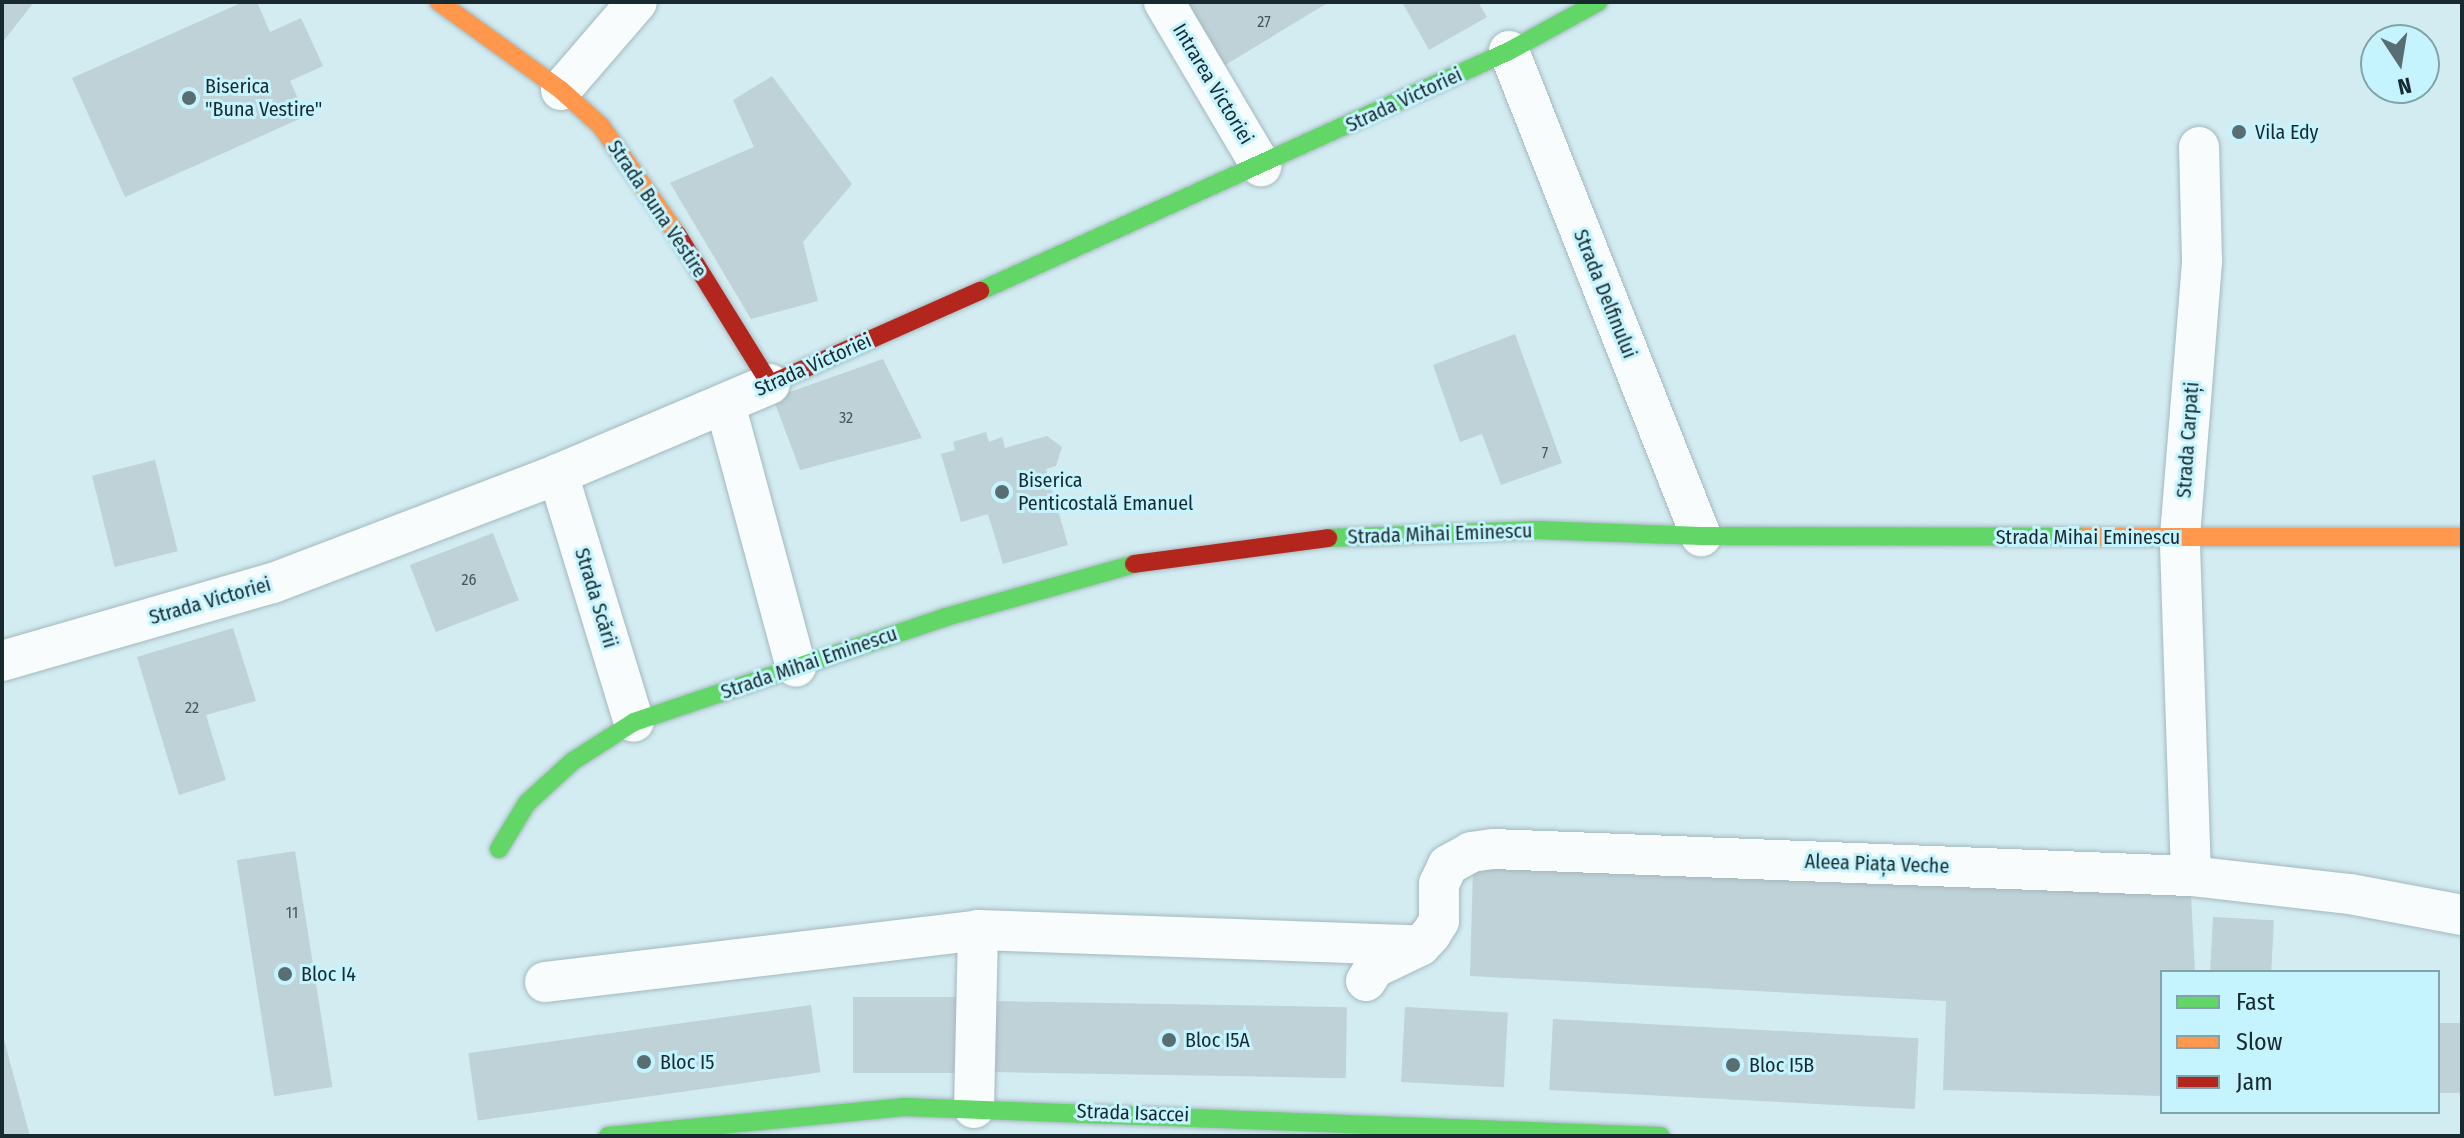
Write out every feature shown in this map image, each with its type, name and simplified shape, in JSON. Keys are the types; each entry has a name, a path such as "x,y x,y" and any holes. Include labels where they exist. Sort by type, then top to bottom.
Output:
{"street":[{"name":"Strada Buna Vestire","path":"439,2 561,90 601,126 645,183 770,384"},
{"path":"561,90 637,2"},
{"name":"Intrarea Victoriei","path":"1164,2 1261,166"},
{"name":"Strada Victoriei","path":"2,661 273,583 558,474 725,404 1261,166 1509,51 1598,2"},
{"name":"Strada Delfinului","path":"1509,51 1701,536"},
{"name":"Strada Carpați","path":"2191,876 2180,536 2202,261 2199,147"},
{"path":"725,404 796,667"},
{"name":"Strada Scării","path":"558,474 634,722"},
{"name":"Strada Mihai Eminescu","path":"499,849 527,803 573,761 634,722 946,617 1148,560 1316,539 1536,530 1701,536 2462,537"},
{"name":"Aleea Piața Veche","path":"1436,946 1439,884 1448,865 1471,852 1493,849 2191,876 2350,894 2462,915"},
{"path":"974,1108 978,930"},
{"path":"545,982 978,930 1436,946"},
{"path":"1366,981 1374,968 1436,946"},
{"name":"Strada Isaccei","path":"608,1136 834,1110 974,1108 1660,1136"}],"building":[{"path":"2,2 34,2 2,43"},
{"name":"Biserica \"Buna Vestire\"","path":"243,2 257,2 270,32 301,18 323,66 290,81 306,116 125,197 72,78"},
{"path":"1183,2 1329,2 1222,67"},
{"path":"1402,2 1478,2 1487,17 1429,50"},
{"path":"772,76 852,184 803,242 818,301 751,319 670,183 754,147 733,100"},
{"path":"1515,334 1562,463 1501,485 1482,434 1460,442 1433,365"},
{"path":"883,359 922,438 800,470 773,398"},
{"name":"Biserica Penticostală Emanuel","path":"986,432 989,442 1002,437 1005,448 1047,436 1062,447 1056,466 1046,469 1068,545 1003,564 988,514 961,522 941,454 955,450 953,442"},
{"path":"155,460 178,551 115,567 92,476"},
{"path":"493,533 519,600 436,632 410,565"},
{"path":"233,628 256,701 206,715 226,780 179,795 137,657"},
{"name":"Bloc I4","path":"295,851 332,1087 274,1096 237,860"},
{"path":"1473,868 2191,895 2195,970 2160,970 2160,1096 1943,1090 1946,1001 1470,976"},
{"path":"2213,917 2274,920 2271,970 2210,970"},
{"path":"853,997 961,997 961,1073 853,1073"},
{"name":"Bloc I5A","path":"994,1001 1347,1007 1346,1078 993,1072"},
{"name":"Bloc I5","path":"811,1005 820,1072 478,1120 468,1053"},
{"path":"1405,1007 1508,1012 1504,1087 1401,1082"},
{"name":"Bloc I5B","path":"1553,1019 1918,1038 1915,1109 1549,1090"},
{"path":"2440,1023 2462,1023 2462,1093 2440,1093"},
{"path":"3,1036 30,1136 2,1136"}],"traffic: fast":[{"path":"980,291 1509,51 1598,2"},
{"path":"1328,538 1536,530 1701,536 2085,537"},
{"path":"499,849 527,803 573,761 634,722 946,617 1134,564"},
{"path":"608,1136 905,1107 1660,1136"}],"traffic: slow":[{"path":"439,2 561,90 601,126 677,234"},
{"path":"2085,537 2462,537"}],"traffic: jam":[{"path":"677,234 770,384 980,291"},
{"path":"1134,564 1328,538"}],"place":[{"name":"Biserica \"Buna Vestire\"","path":"189,98"},
{"name":"Vila Edy","path":"2239,132"},
{"name":"Biserica Penticostală Emanuel","path":"1002,492"},
{"name":"Bloc I4","path":"285,974"},
{"name":"Bloc I5A","path":"1169,1040"},
{"name":"Bloc I5","path":"644,1062"},
{"name":"Bloc I5B","path":"1733,1065"}]}
